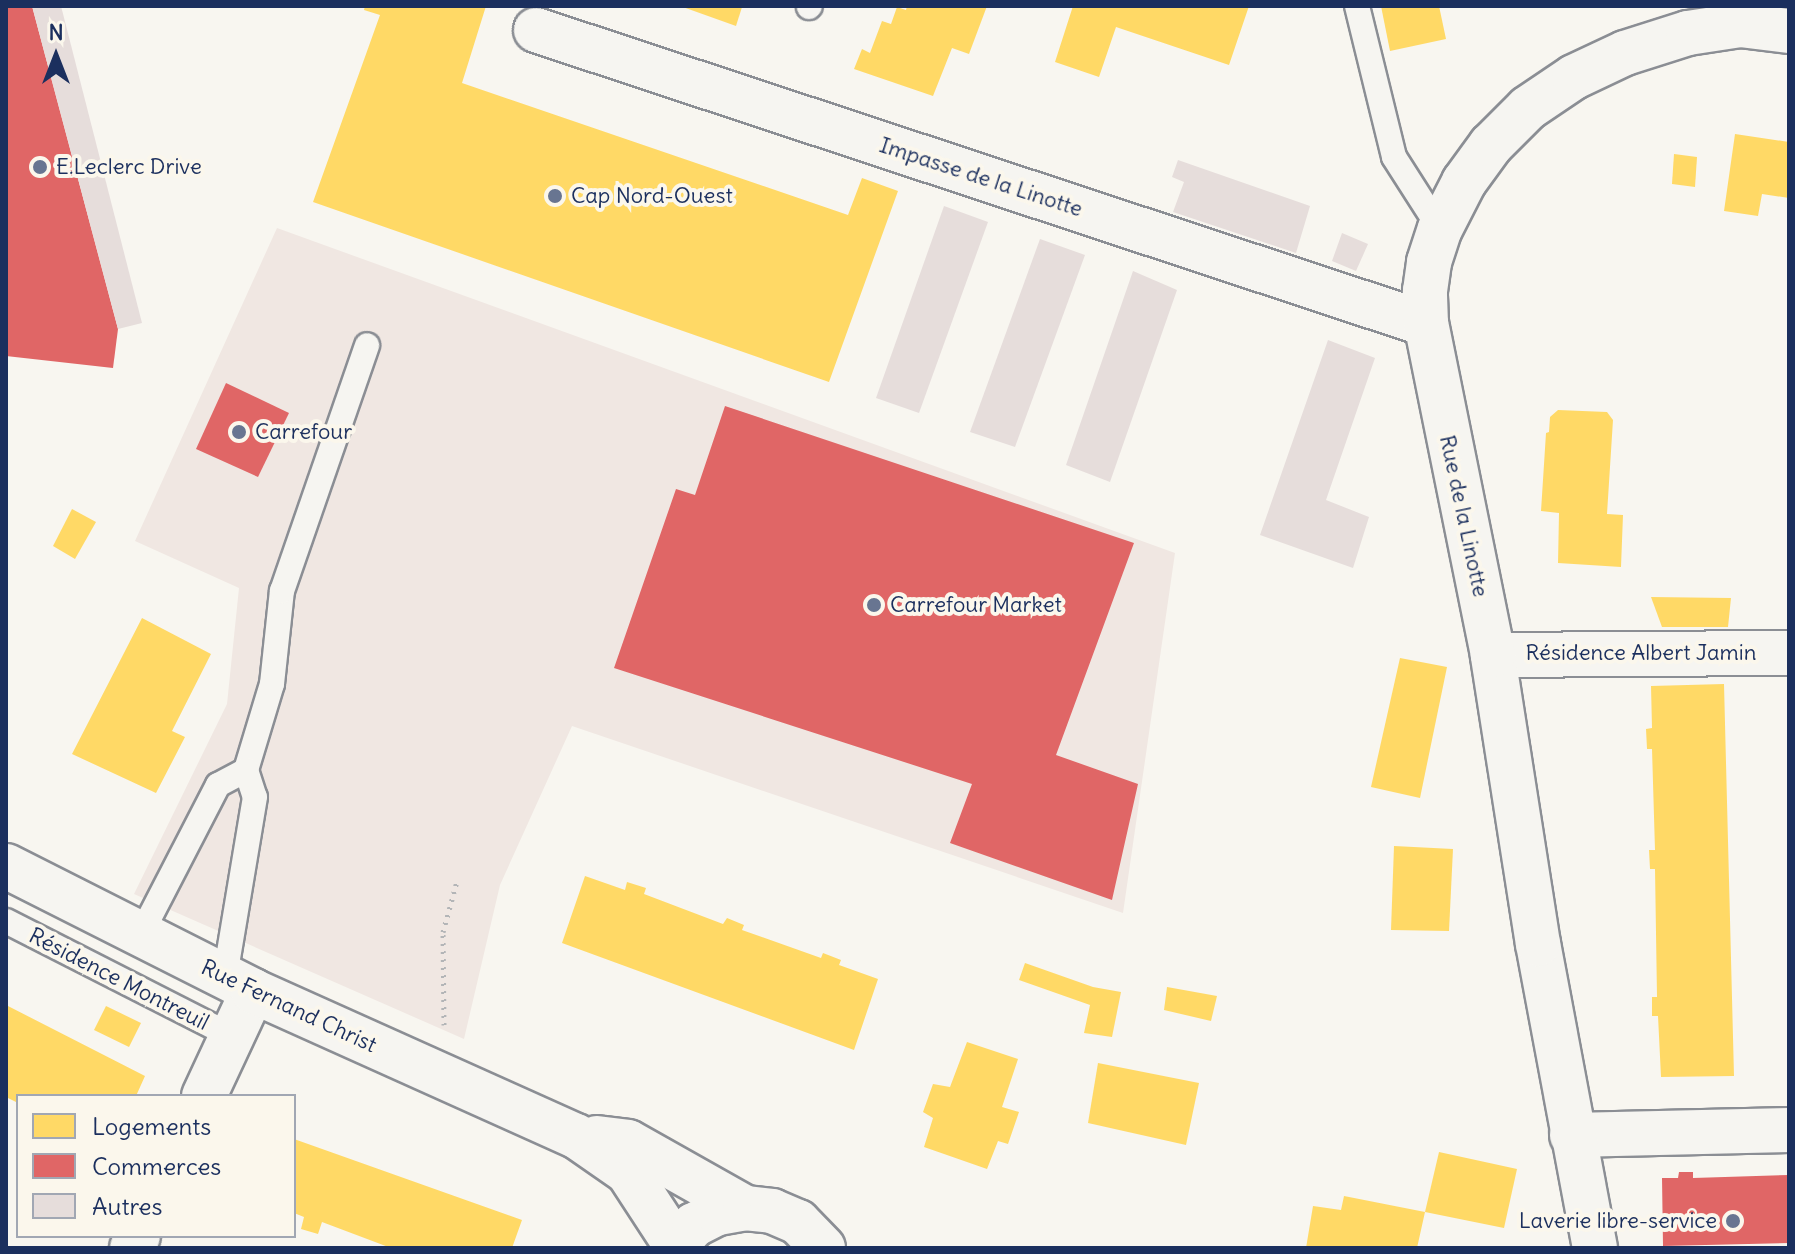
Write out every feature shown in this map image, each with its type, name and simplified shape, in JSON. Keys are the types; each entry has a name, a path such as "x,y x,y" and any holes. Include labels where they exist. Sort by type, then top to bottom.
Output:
{"street":[{"name":"Rue de la Linotte","path":"1588,1241 1505,747 1493,655 1426,324 1425,291 1440,229 1464,182 1491,145 1528,108 1574,77 1625,53 1688,33 1740,25 1789,31"},
{"name":"Impasse de la Linotte","path":"536,30 1426,324"},
{"name":"Résidence Albert Jamin","path":"1493,655 1789,653"},
{"name":"Rue Fernand Christ","path":"6,866 239,984 576,1136 628,1172 674,1246"},
{"name":"Résidence Montreuil","path":"205,1094 232,1036 239,984"},
{"path":"1572,1135 1789,1130"},
{"name":"Rue Fernand Christ","path":"576,1136 628,1142 745,1208"},
{"path":"674,1246 694,1225 718,1213 745,1208 772,1211 798,1222 823,1248"}],"lane":[{"path":"1357,6 1394,157 1440,229"},
{"path":"239,984 255,797 246,770 272,684 282,591 367,345"},
{"path":"140,936 218,785 246,770"},
{"name":"Résidence Montreuil","path":"6,921 232,1036"}],"path":[{"path":"439,1037 446,1020 443,932 457,881"}],"shaded area":[{"path":"277,228 1175,553 1123,913 572,726 500,885 464,1039 134,894 227,704 239,588 135,541"}],"building: Logements":[{"name":"Cap Nord-Ouest","path":"365,6 486,6 462,83 848,215 862,178 898,191 829,382 313,202 380,15 364,10"},
{"path":"680,6 738,6 742,7 736,26"},
{"path":"907,6 987,6 969,54 952,48 933,96 854,69 862,49 870,53 882,21 891,24 897,7 906,10"},
{"path":"1073,6 1249,6 1229,65 1116,27 1099,77 1055,62"},
{"path":"1381,6 1439,6 1446,39 1390,51"},
{"path":"1735,134 1789,142 1789,198 1762,194 1758,216 1724,211"},
{"path":"1674,154 1697,157 1695,187 1672,184"},
{"path":"1558,410 1607,412 1613,420 1607,514 1623,515 1621,567 1558,563 1559,513 1541,511 1546,433 1549,432 1550,417"},
{"path":"72,509 96,522 75,559 53,546"},
{"path":"1651,597 1731,598 1728,627 1662,627"},
{"path":"142,618 211,654 172,731 185,737 156,793 72,754"},
{"path":"1400,658 1447,667 1420,798 1371,787"},
{"path":"1724,684 1734,1076 1661,1077 1658,1016 1652,1016 1652,997 1657,997 1655,869 1650,869 1649,850 1655,850 1652,749 1647,749 1646,729 1652,728 1651,686"},
{"path":"1394,846 1453,849 1449,931 1391,930"},
{"path":"585,876 625,890 627,882 646,888 644,894 723,924 727,918 744,925 742,930 821,958 823,953 841,960 839,965 878,979 854,1050 562,943"},
{"path":"1025,963 1093,987 1121,992 1112,1037 1084,1033 1090,1005 1019,980"},
{"path":"1167,987 1217,996 1211,1021 1164,1010"},
{"path":"6,1005 145,1076 137,1094 16,1094 16,1102 6,1097"},
{"path":"106,1006 141,1023 129,1047 94,1030"},
{"path":"967,1042 1018,1059 1002,1107 1019,1112 1008,1144 998,1141 987,1169 924,1147 933,1118 923,1112 933,1084 950,1087"},
{"path":"1098,1063 1199,1083 1186,1145 1088,1123"},
{"path":"296,1140 522,1220 512,1248 391,1248 322,1222 318,1234 301,1229 304,1217 296,1214"},
{"path":"1439,1152 1517,1169 1504,1228 1425,1212"},
{"path":"1344,1196 1425,1212 1417,1248 1306,1248 1313,1206 1341,1210"}],"building: Commerces":[{"name":"E.Leclerc Drive","path":"6,6 32,6 118,329 113,368 6,356"},
{"path":"226,383 289,413 258,477 196,449"},
{"name":"Carrefour Market","path":"725,406 1134,543 1056,755 1138,784 1112,900 950,843 972,784 614,668 676,489 695,495"},
{"path":"1679,1172 1693,1172 1693,1178 1789,1175 1789,1243 1663,1246 1662,1178 1678,1178"}],"building: Autres":[{"path":"32,6 61,6 142,323 118,329"},
{"path":"1178,160 1310,206 1296,253 1173,212 1184,182 1172,177"},
{"path":"944,206 988,222 919,413 876,398"},
{"path":"1342,233 1368,244 1356,271 1332,261"},
{"path":"1040,239 1085,255 1015,447 970,432"},
{"path":"1133,271 1177,290 1110,482 1066,465"},
{"path":"1328,340 1375,358 1326,500 1369,517 1353,568 1260,535"}],"place":[{"name":"E.Leclerc Drive","path":"40,167"},
{"name":"Cap Nord-Ouest","path":"555,196"},
{"name":"Carrefour","path":"239,432"},
{"name":"Carrefour Market","path":"874,605"},
{"name":"Laverie libre-service","path":"1733,1221"}]}
